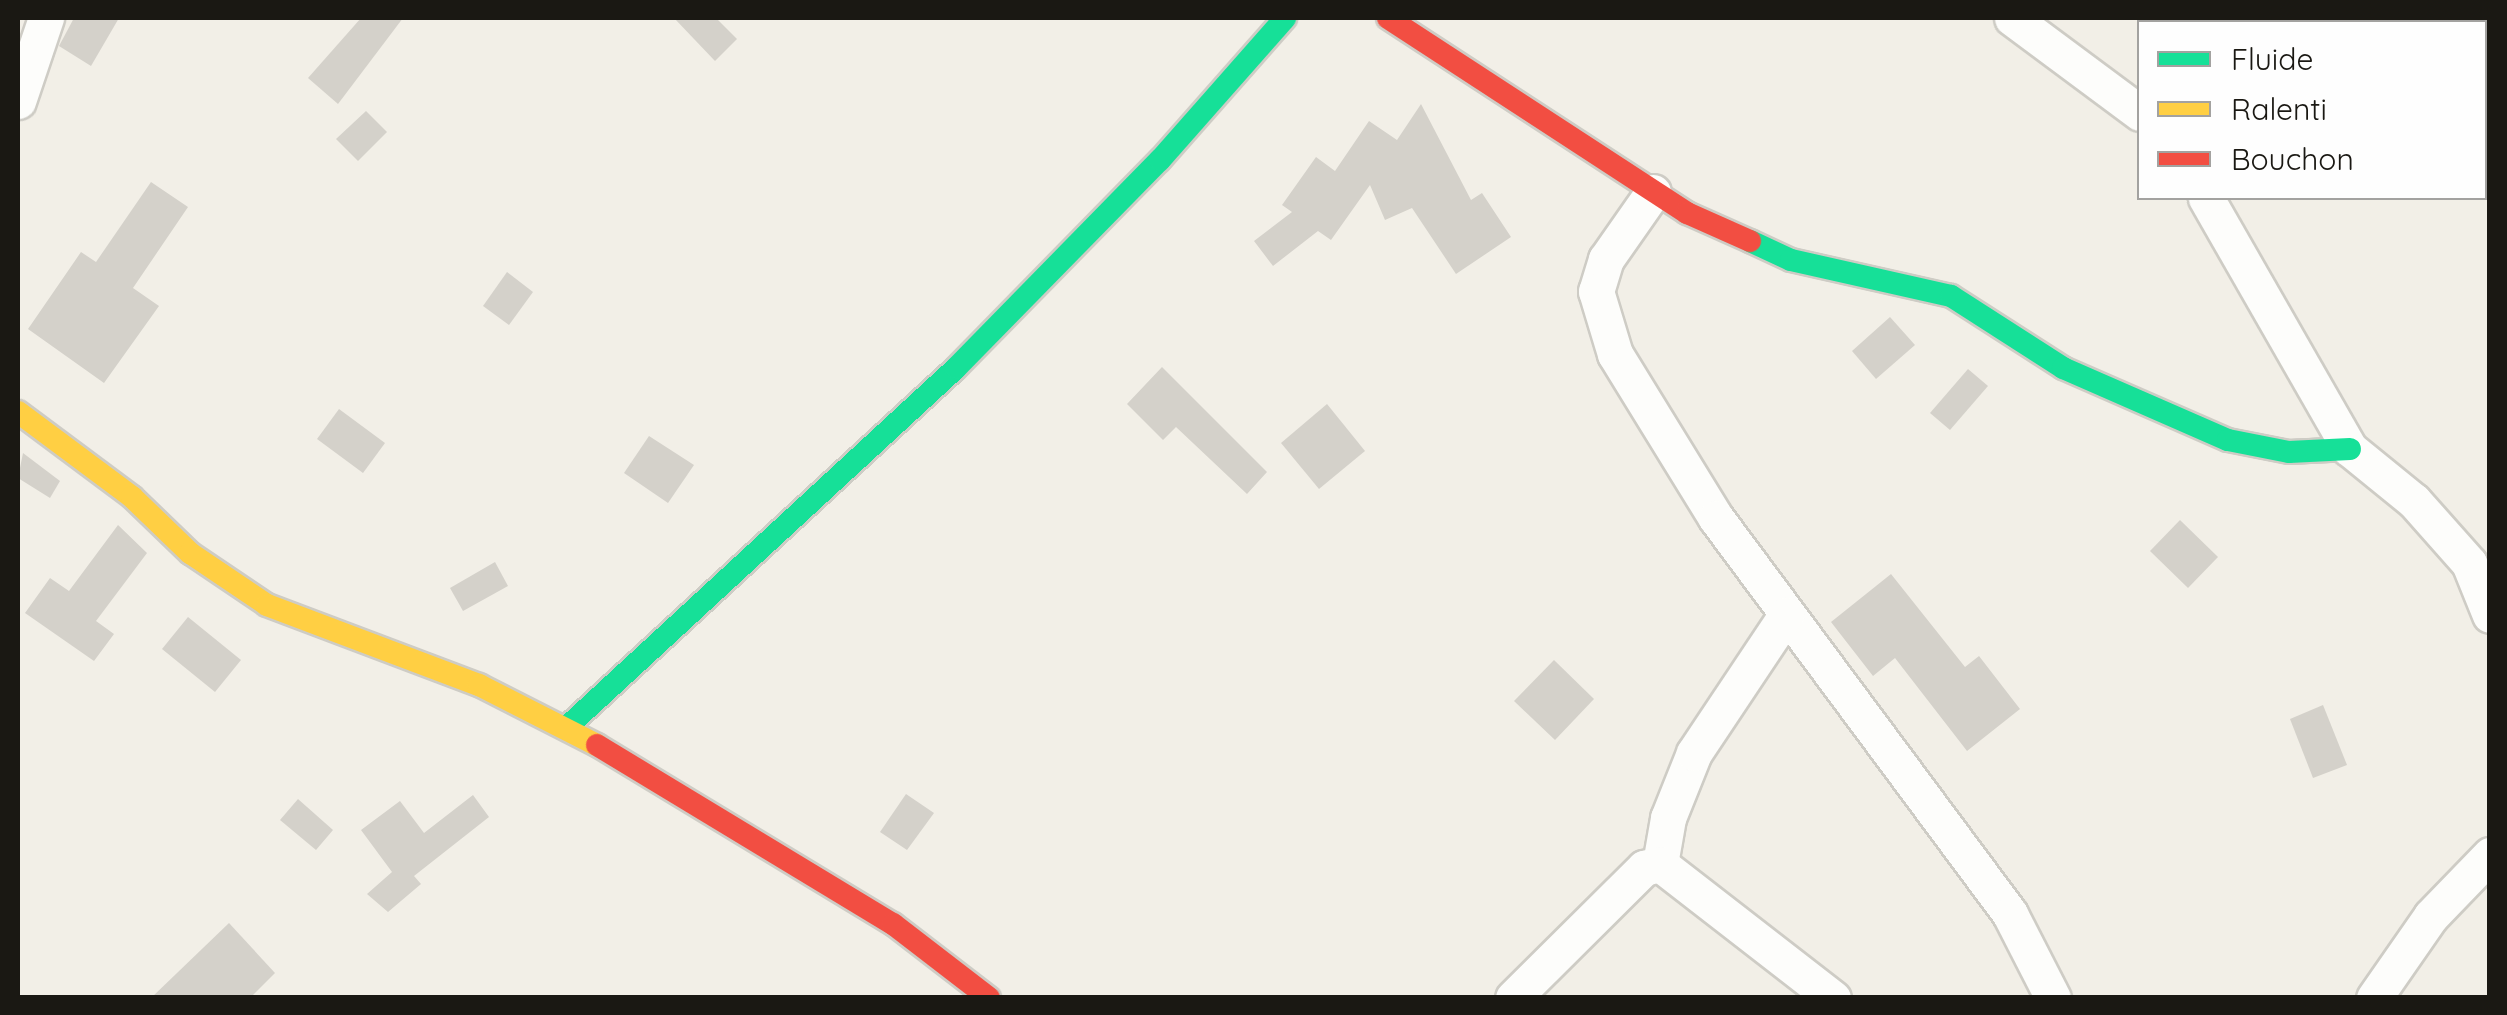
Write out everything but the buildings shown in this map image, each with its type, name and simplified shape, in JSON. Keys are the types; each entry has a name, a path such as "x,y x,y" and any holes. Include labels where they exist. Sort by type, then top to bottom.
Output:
{"street":[{"path":"18,102 46,18"},
{"path":"567,727 956,368 1160,160 1285,18"},
{"path":"1388,18 1653,192 1791,260 1952,296 2063,368 2228,440 2288,452 2350,449"},
{"path":"2012,18 2137,110"},
{"path":"1653,192 1606,260 1596,292 1615,354 1786,616 2010,914 2053,998"},
{"path":"2207,200 2350,449 2414,501 2469,563 2490,615"},
{"path":"18,412 132,498 190,553 267,606 479,684 567,727 893,924 989,998"},
{"path":"1660,864 1668,818 1694,753 1786,616"},
{"path":"2374,998 2432,916 2490,855"},
{"path":"1513,998 1644,868 1660,864"},
{"path":"1660,864 1833,998"}],"traffic: fast":[{"path":"567,727 956,368 1160,160 1285,18"},
{"path":"1750,241 1791,260 1951,296 2063,368 2228,440 2289,452 2350,449"}],"traffic: slow":[{"path":"18,412 132,497 190,553 267,605 479,685 597,745"}],"traffic: jam":[{"path":"1388,18 1687,213 1750,241"},
{"path":"597,745 893,924 989,998"}]}
